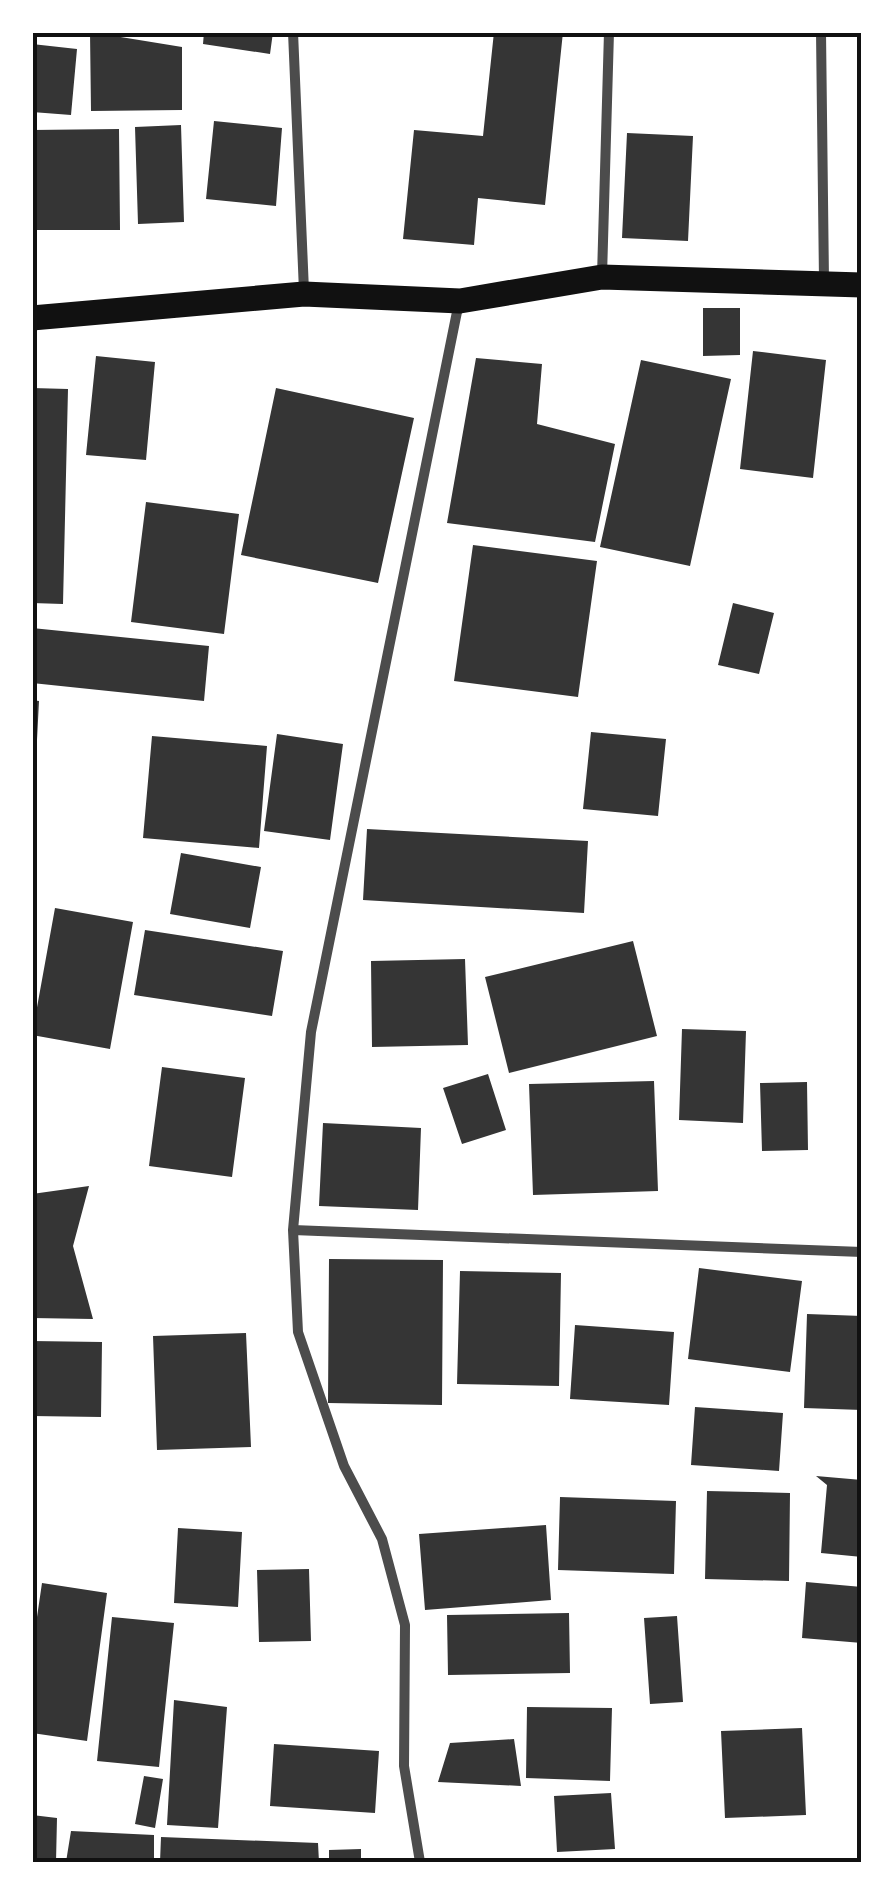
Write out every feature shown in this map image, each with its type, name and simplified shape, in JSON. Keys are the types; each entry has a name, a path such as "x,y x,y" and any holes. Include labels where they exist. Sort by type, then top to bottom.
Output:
{"main road":[{"path":"32,318 304,294 460,301 602,277 862,285"}],"street":[{"path":"293,32 304,294"},
{"path":"602,277 609,32"},
{"path":"821,32 824,286"},
{"path":"420,1862 404,1766 405,1626 382,1539 344,1466 298,1332 293,1230 311,1032 460,301"},
{"path":"293,1230 862,1252"}],"building":[{"path":"90,32 182,47 182,110 91,111"},
{"path":"204,32 273,32 270,54 203,44"},
{"path":"494,32 563,32 545,205 478,198 474,245 403,239 414,130 483,136"},
{"path":"32,44 77,49 71,115 32,112"},
{"path":"214,121 282,128 276,206 206,199"},
{"path":"181,125 184,222 138,224 135,127"},
{"path":"119,129 120,230 32,230 32,130"},
{"path":"627,133 693,136 688,241 622,238"},
{"path":"703,308 740,308 740,355 703,356"},
{"path":"753,351 826,360 813,478 740,469"},
{"path":"96,356 155,362 146,460 86,455"},
{"path":"476,358 542,364 537,424 615,444 595,542 447,523"},
{"path":"641,360 731,379 690,566 600,547"},
{"path":"32,388 68,389 63,604 32,603"},
{"path":"276,388 414,418 378,583 241,555"},
{"path":"146,502 239,514 224,634 131,622"},
{"path":"473,545 597,561 578,697 454,681"},
{"path":"733,603 774,613 759,674 718,665"},
{"path":"32,628 209,646 204,701 32,683"},
{"path":"32,700 39,701 36,759 32,759"},
{"path":"591,732 666,739 658,816 583,809"},
{"path":"277,734 343,744 330,840 264,831"},
{"path":"152,736 267,746 259,848 143,838"},
{"path":"367,829 588,841 584,913 363,900"},
{"path":"181,853 261,867 250,928 170,914"},
{"path":"55,908 133,922 110,1049 32,1035"},
{"path":"145,930 283,951 272,1016 134,995"},
{"path":"633,941 657,1036 509,1073 485,977"},
{"path":"465,959 468,1045 372,1047 371,961"},
{"path":"682,1029 746,1031 743,1123 679,1120"},
{"path":"162,1067 245,1078 232,1177 149,1166"},
{"path":"488,1074 506,1130 462,1144 443,1088"},
{"path":"654,1081 658,1191 533,1195 529,1084"},
{"path":"807,1082 808,1150 762,1151 760,1083"},
{"path":"323,1123 421,1128 418,1210 319,1206"},
{"path":"89,1186 73,1246 93,1319 32,1318 32,1194"},
{"path":"329,1259 443,1260 442,1405 328,1403"},
{"path":"699,1268 802,1281 790,1372 688,1359"},
{"path":"460,1271 561,1273 559,1386 457,1384"},
{"path":"807,1314 862,1316 862,1410 804,1408"},
{"path":"575,1325 674,1332 669,1405 570,1399"},
{"path":"246,1333 251,1447 157,1450 153,1336"},
{"path":"32,1341 102,1342 101,1417 32,1416"},
{"path":"695,1407 783,1413 779,1471 691,1465"},
{"path":"816,1476 862,1480 862,1557 821,1553 827,1485"},
{"path":"707,1491 790,1493 789,1581 705,1579"},
{"path":"560,1497 676,1501 674,1574 558,1570"},
{"path":"546,1525 551,1600 425,1610 419,1534"},
{"path":"178,1528 242,1532 238,1607 174,1603"},
{"path":"309,1569 311,1641 259,1642 257,1570"},
{"path":"806,1582 862,1587 862,1643 802,1638"},
{"path":"42,1583 107,1593 87,1741 32,1733 32,1651"},
{"path":"569,1613 570,1673 448,1675 447,1615"},
{"path":"677,1616 683,1702 650,1704 644,1618"},
{"path":"112,1617 174,1623 159,1767 97,1761"},
{"path":"174,1700 227,1707 218,1828 167,1825"},
{"path":"527,1707 612,1708 610,1781 526,1778"},
{"path":"802,1728 806,1815 725,1818 721,1731"},
{"path":"514,1739 521,1786 438,1782 450,1743"},
{"path":"274,1744 379,1751 375,1813 270,1806"},
{"path":"144,1776 163,1779 155,1828 135,1824"},
{"path":"611,1793 615,1849 557,1852 554,1796"},
{"path":"32,1815 57,1818 56,1862 32,1862"},
{"path":"71,1831 154,1835 154,1862 66,1862"},
{"path":"161,1837 318,1843 319,1862 160,1862"},
{"path":"361,1849 361,1862 329,1862 329,1850"}]}
